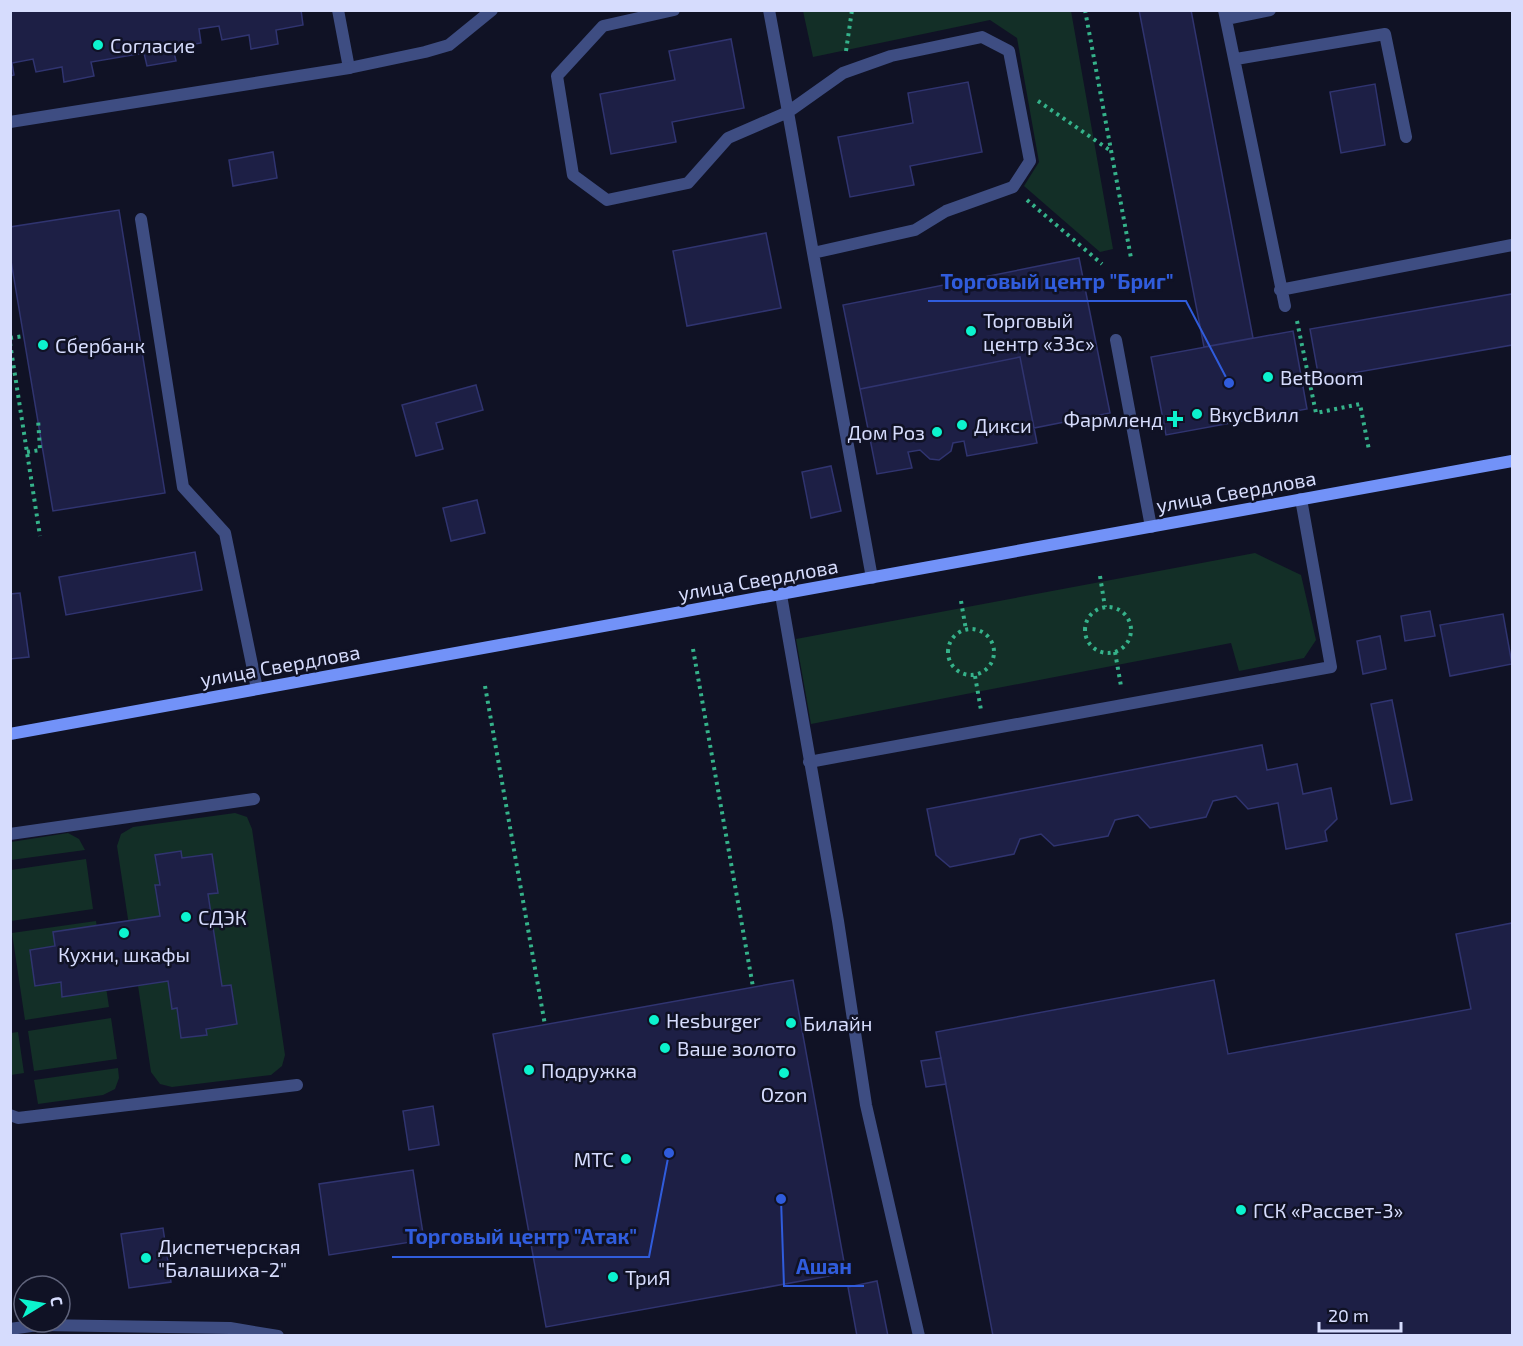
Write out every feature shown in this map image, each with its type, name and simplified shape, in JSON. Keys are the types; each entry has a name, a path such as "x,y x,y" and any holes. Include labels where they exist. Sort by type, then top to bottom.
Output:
{"main road":[{"name":"улица Свердлова","path":"10,734 1512,461"}],"street":[{"path":"338,10 350,68"},
{"path":"10,122 350,68 425,52 449,45 492,10"},
{"path":"769,10 872,578"},
{"path":"1270,10 1225,15 1236,59 1285,306"},
{"path":"668,11 603,26 557,76 573,175 607,200 687,183 728,138 788,111 843,73 891,56 982,37 1009,51 1030,161 1013,188 946,211 915,230 813,253"},
{"path":"1236,59 1385,34 1406,137"},
{"path":"141,219 183,487 225,533 257,689"},
{"path":"1280,290 1512,245"},
{"path":"1116,340 1151,527"},
{"path":"810,762 1331,667 1301,499"},
{"path":"781,595 866,1105 919,1335"},
{"path":"10,834 255,799"},
{"path":"10,1115 18,1118 297,1085"},
{"path":"10,1329 38,1325 230,1328 278,1335"}],"path":[{"path":"843,73 852,10"},
{"path":"1085,10 1131,258"},
{"path":"1015,86 1112,152"},
{"path":"1013,188 1102,264"},
{"path":"1285,306 1298,322 1316,413 1360,404 1369,450"},
{"path":"10,338 24,336"},
{"path":"10,343 40,536"},
{"path":"27,452 40,450 38,419"},
{"path":"1100,576 1105,607"},
{"path":"961,601 966,630"},
{"path":"1105,607 1120,610 1129,621 1130,636 1127,643 1115,652 1100,651 1085,635 1087,620 1092,614 1105,607"},
{"path":"966,630 978,630 985,634 994,647 994,655 988,669 975,676 967,676 954,669 947,656 950,640 956,634 966,630"},
{"path":"693,649 753,987"},
{"path":"1115,652 1124,704"},
{"path":"975,676 985,730"},
{"path":"485,686 545,1025"}],"green space":[{"path":"803,11 1071,11 1113,249 1100,252 1024,186 1039,162 1017,38 990,20 813,57"},
{"path":"1255,553 1301,575 1316,640 1304,658 1239,671 1231,643 811,724 796,639"},
{"path":"235,813 247,817 252,829 285,1055 282,1066 271,1075 172,1087 160,1084 151,1072 117,846 121,834 133,827"},
{"path":"68,833 79,839 85,850 11,860 11,842"},
{"path":"86,859 93,909 11,921 11,870"},
{"path":"96,921 109,1007 25,1020 12,933"},
{"path":"111,1018 117,1059 34,1071 28,1031"},
{"path":"18,1032 24,1073 11,1075 11,1033"},
{"path":"118,1068 119,1078 115,1089 103,1095 38,1104 34,1080"}],"building":[{"path":"10,10 301,10 303,25 276,30 278,44 251,49 249,35 222,40 219,26 199,29 201,43 173,48 176,61 147,66 144,53 91,62 94,76 64,82 62,67 36,72 33,59 12,63 14,75 10,76"},
{"path":"1139,10 1191,10 1253,338 1204,347"},
{"path":"731,39 744,108 672,122 676,142 611,154 600,94 675,80 669,51"},
{"path":"968,82 982,152 910,166 914,185 850,197 838,137 913,123 908,93"},
{"path":"1375,84 1385,145 1341,153 1330,92"},
{"path":"273,152 277,178 233,186 229,160"},
{"path":"119,210 165,493 53,511 10,255 10,227"},
{"path":"766,233 781,308 687,326 673,251"},
{"name":"Торговый центр «33с»","path":"1079,258 1110,413 1034,428 1020,357 860,389 843,305"},
{"path":"1512,294 1512,345 1319,379 1310,329"},
{"path":"1293,331 1307,409 1166,435 1151,357"},
{"name":"Торговый центр «33с»","path":"1020,357 1037,443 967,456 964,441 953,443 951,451 939,460 930,459 920,450 908,452 912,468 877,474 860,389"},
{"path":"476,385 483,410 436,423 443,449 416,456 402,405"},
{"path":"831,466 841,511 811,518 802,472"},
{"path":"477,500 485,533 451,541 443,508"},
{"path":"195,552 202,590 66,615 59,577"},
{"path":"20,593 29,657 10,659 10,594"},
{"path":"1430,611 1435,636 1405,641 1401,616"},
{"path":"1503,614 1512,664 1450,676 1440,625"},
{"path":"1380,636 1386,669 1363,674 1357,641"},
{"path":"1392,700 1412,800 1391,804 1371,704"},
{"path":"1262,745 1267,770 1297,764 1303,794 1331,788 1337,819 1325,831 1327,841 1286,849 1278,803 1248,809 1236,796 1213,801 1206,817 1150,828 1138,815 1115,820 1108,836 1054,846 1041,834 1020,839 1014,854 950,867 936,855 927,809"},
{"path":"181,851 182,858 212,854 218,893 208,894 222,986 231,985 237,1024 206,1029 207,1035 181,1038 177,1008 172,1009 168,981 62,997 61,982 35,986 30,950 55,946 53,932 160,916 155,885 160,885 155,855"},
{"name":"ГСК «Рассвет-3»","path":"1512,923 1512,1336 993,1336 936,1032 1214,980 1228,1054 1471,1009 1456,934"},
{"path":"793,980 846,1273 546,1327 493,1034"},
{"path":"941,1058 946,1084 926,1087 921,1061"},
{"path":"433,1106 439,1145 409,1150 403,1111"},
{"path":"413,1170 424,1240 329,1255 319,1184"},
{"name":"Диспетчерская \"Балашиха-2\"","path":"163,1228 171,1282 129,1288 121,1234"},
{"path":"877,1281 888,1336 857,1336 848,1287"}],"place":[{"name":"Согласие","path":"98,45"},
{"name":"Торговый центр «33с»","path":"971,331"},
{"name":"Сбербанк","path":"43,345"},
{"name":"BetBoom","path":"1268,377"},
{"name":"Торговый центр \"Бриг\"","path":"1229,383"},
{"name":"ВкусВилл","path":"1197,414"},
{"name":"Фармленд","path":"1175,419"},
{"name":"Дикси","path":"962,425"},
{"name":"Дом Роз","path":"937,432"},
{"name":"СДЭК","path":"186,917"},
{"name":"Кухни, шкафы","path":"124,933"},
{"name":"Hesburger","path":"654,1020"},
{"name":"Билайн","path":"791,1023"},
{"name":"Ваше золото","path":"665,1048"},
{"name":"Подружка","path":"529,1070"},
{"name":"Ozon","path":"784,1073"},
{"name":"Торговый центр \"Атак\"","path":"669,1153"},
{"name":"МТС","path":"626,1159"},
{"name":"Ашан","path":"781,1199"},
{"name":"ГСК «Рассвет-3»","path":"1241,1210"},
{"name":"Диспетчерская \"Балашиха-2\"","path":"146,1258"},
{"name":"ТриЯ","path":"613,1277"}]}
